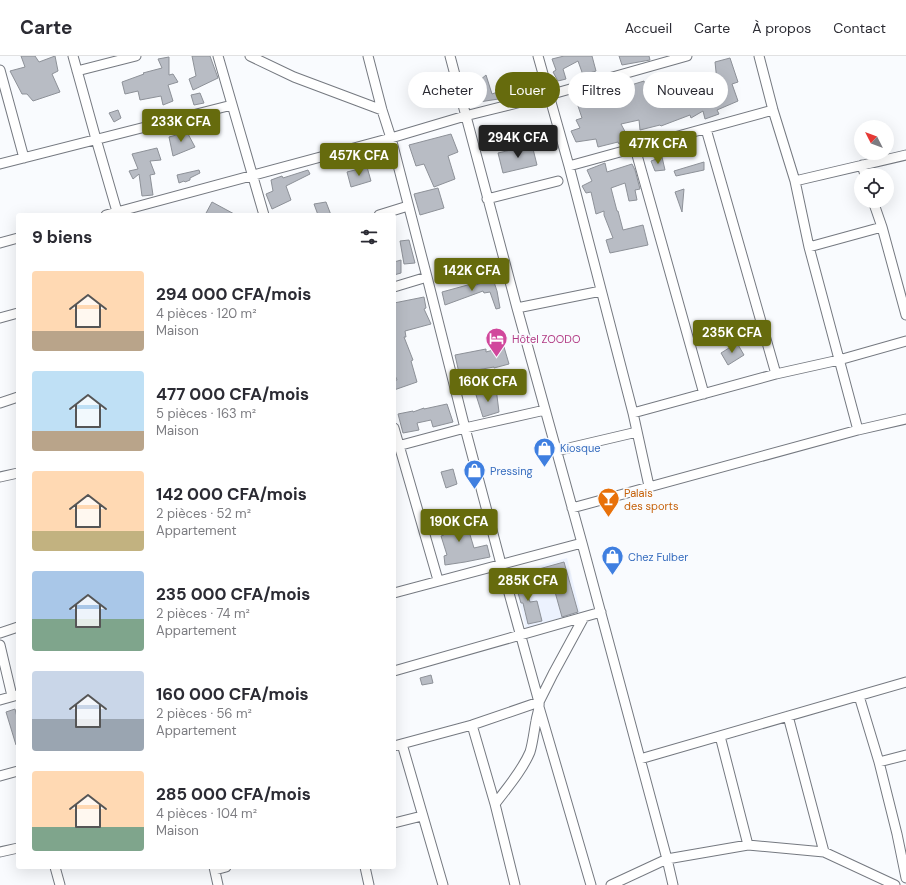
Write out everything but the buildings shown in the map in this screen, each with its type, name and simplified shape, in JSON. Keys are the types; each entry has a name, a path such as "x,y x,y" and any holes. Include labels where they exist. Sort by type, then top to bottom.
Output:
{"street":[{"path":"73,56 117,213"},
{"path":"78,71 136,56"},
{"path":"218,56 263,213"},
{"path":"250,56 294,77 382,110"},
{"path":"368,56 391,138 501,564 539,705 591,885"},
{"path":"450,56 516,308 601,612 673,885"},
{"path":"538,56 543,72"},
{"path":"560,92 685,56"},
{"path":"759,56 773,110 795,181 809,247 858,430"},
{"path":"0,70 24,158"},
{"path":"0,164 232,105"},
{"path":"120,213 253,174 391,138 497,108"},
{"path":"553,108 633,413 649,486"},
{"path":"569,166 773,110"},
{"path":"706,129 776,374"},
{"path":"635,148 704,394"},
{"path":"795,181 906,155"},
{"path":"487,199 558,181"},
{"path":"385,213 408,206"},
{"path":"875,208 906,315"},
{"path":"809,247 882,227"},
{"path":"0,243 16,239"},
{"path":"396,286 427,277"},
{"path":"516,308 601,291"},
{"path":"0,318 16,314"},
{"path":"633,413 776,374 839,360 906,341"},
{"path":"0,402 16,398"},
{"path":"438,580 396,446 465,428 545,410"},
{"path":"572,508 858,430 906,419"},
{"path":"556,451 637,432"},
{"path":"0,477 16,473"},
{"path":"396,592 438,580 582,543"},
{"path":"396,670 601,612"},
{"path":"495,804 520,770 530,751 539,705 553,674 584,617"},
{"path":"0,632 16,628"},
{"path":"0,645 15,695 0,700"},
{"path":"640,759 906,682"},
{"path":"860,696 902,833 906,878"},
{"path":"443,885 398,745 539,705"},
{"path":"788,716 824,852"},
{"path":"472,725 495,804 515,885"},
{"path":"720,736 748,845"},
{"path":"879,762 906,755"},
{"path":"0,776 16,772"},
{"path":"396,822 422,816"},
{"path":"611,885 667,859 748,845 824,852 895,885"},
{"path":"0,852 16,848"},
{"path":"56,869 60,885"},
{"path":"214,869 218,885"},
{"path":"366,869 370,885"}],"shaded area":[{"path":"567,558 581,614 526,629 512,573"}],"place":[{"name":"Hôtel ZOODO","path":"497,358"},
{"name":"Kiosque","path":"545,468"},
{"name":"Pressing","path":"474,490"},
{"name":"Palais des sports","path":"609,518"},
{"name":"Chez Fulber","path":"613,576"}]}
